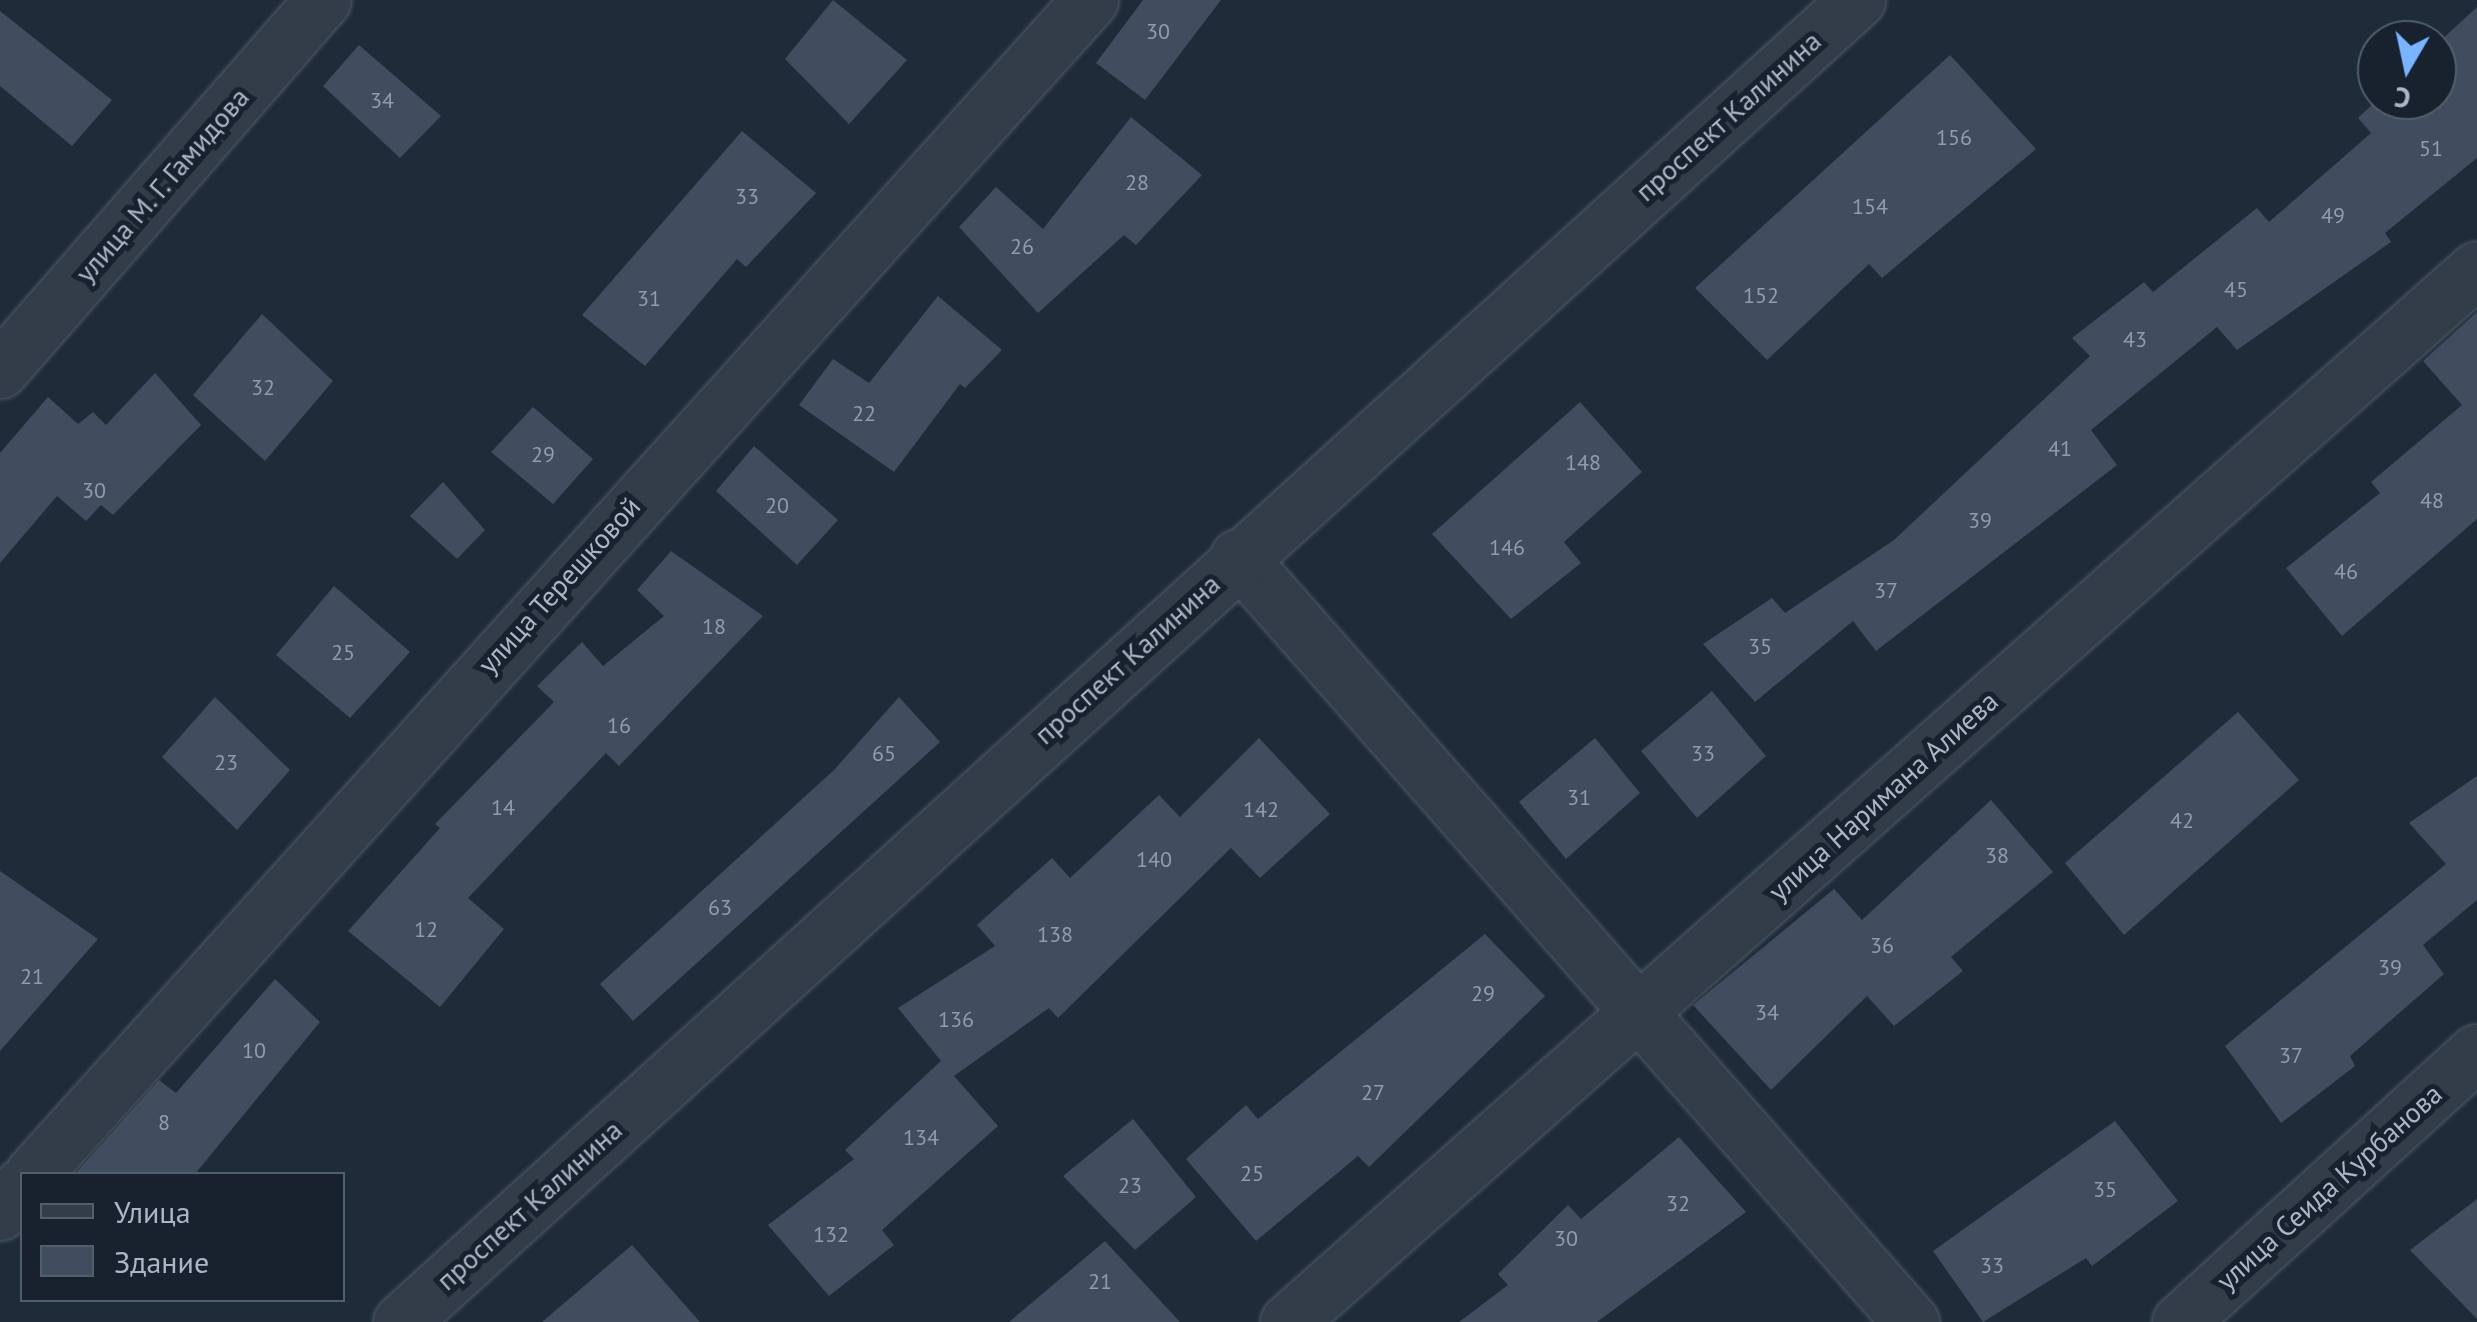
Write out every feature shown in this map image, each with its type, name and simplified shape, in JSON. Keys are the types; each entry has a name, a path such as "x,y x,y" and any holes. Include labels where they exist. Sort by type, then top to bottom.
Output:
{"street":[{"name":"улица М. Г. Гамидова","path":"0,370 323,0"},
{"name":"улица Терешковой","path":"35,1172 1090,0"},
{"name":"проспект Калинина","path":"401,1322 1238,557 1858,0"},
{"name":"улица Наримана Алиева","path":"1288,1322 2477,269"},
{"path":"1238,557 1642,1009 1911,1322"},
{"name":"улица Сеида Курбанова","path":"2180,1322 2477,1052"},
{"path":"0,1212 20,1188"}],"building":[{"path":"833,0 907,60 849,124 785,59"},
{"path":"1143,0 1221,0 1145,100 1096,63"},
{"path":"2477,7 2477,158 2385,233 2391,242 2237,350 2217,327 2091,430 2117,465 1876,651 1853,621 1755,702 1703,644 1772,598 1785,613 1894,540 2090,356 2072,338 2144,282 2153,292 2257,208 2269,222 2371,133 2360,120 2457,120 2457,26"},
{"path":"0,11 112,100 72,146 0,86"},
{"path":"359,45 441,116 400,158 323,86"},
{"path":"1950,55 2036,149 1882,278 1869,264 1767,360 1695,288"},
{"path":"1131,117 1202,175 1136,245 1124,235 1038,313 959,227 996,187 1043,229"},
{"path":"742,131 816,193 746,267 737,259 645,366 582,315"},
{"path":"938,296 1002,350 965,388 960,384 894,472 799,405 833,359 869,383"},
{"path":"2477,312 2477,519 2342,636 2286,568 2380,493 2371,482 2462,405 2423,361"},
{"path":"262,314 333,381 265,461 193,395"},
{"path":"155,373 201,425 113,515 101,505 86,521 57,496 0,563 0,453 48,397 78,424 93,412 106,425"},
{"path":"1580,402 1642,472 1564,542 1581,563 1511,619 1432,534"},
{"path":"533,407 593,459 553,504 491,452"},
{"path":"754,446 838,520 797,565 716,491"},
{"path":"443,482 485,530 457,559 410,516"},
{"path":"671,551 763,616 619,766 606,753 468,898 504,929 440,1007 348,931 440,828 435,824 554,702 537,686 582,642 603,666 664,616 637,590"},
{"path":"334,586 410,652 350,718 276,655"},
{"path":"1712,691 1766,756 1697,818 1641,751"},
{"path":"215,697 290,770 237,830 162,757"},
{"path":"899,697 940,742 633,1021 600,984 834,770"},
{"path":"2238,712 2299,780 2124,935 2065,863"},
{"path":"1259,738 1330,814 1260,878 1231,848 1058,1018 1049,1008 954,1076 998,1126 882,1230 894,1245 829,1296 768,1225 854,1159 845,1150 941,1061 898,1008 995,946 977,925 1052,858 1070,878 1159,795 1180,817"},
{"path":"1595,738 1640,793 1566,859 1519,802"},
{"path":"2477,776 2477,900 2423,945 2444,974 2350,1056 2355,1066 2281,1123 2225,1046 2446,864 2409,823"},
{"path":"1991,800 2053,872 1951,957 1963,971 1894,1026 1867,996 1771,1090 1693,1005 1834,889 1862,920"},
{"path":"0,871 98,939 0,1051"},
{"path":"1485,934 1545,996 1369,1167 1358,1156 1256,1241 1186,1159 1246,1105 1258,1119"},
{"path":"275,979 320,1022 197,1172 77,1172 159,1080 176,1093"},
{"path":"1133,1119 1196,1197 1135,1250 1063,1176"},
{"path":"2115,1121 2178,1201 2092,1266 2086,1258 1983,1322 1933,1251"},
{"path":"1679,1137 1746,1212 1597,1322 1459,1322 1508,1285 1498,1274 1568,1205 1581,1219"},
{"path":"2477,1199 2477,1319 2410,1250"},
{"path":"1105,1241 1180,1322 1009,1322"},
{"path":"632,1245 700,1322 542,1322"}]}
